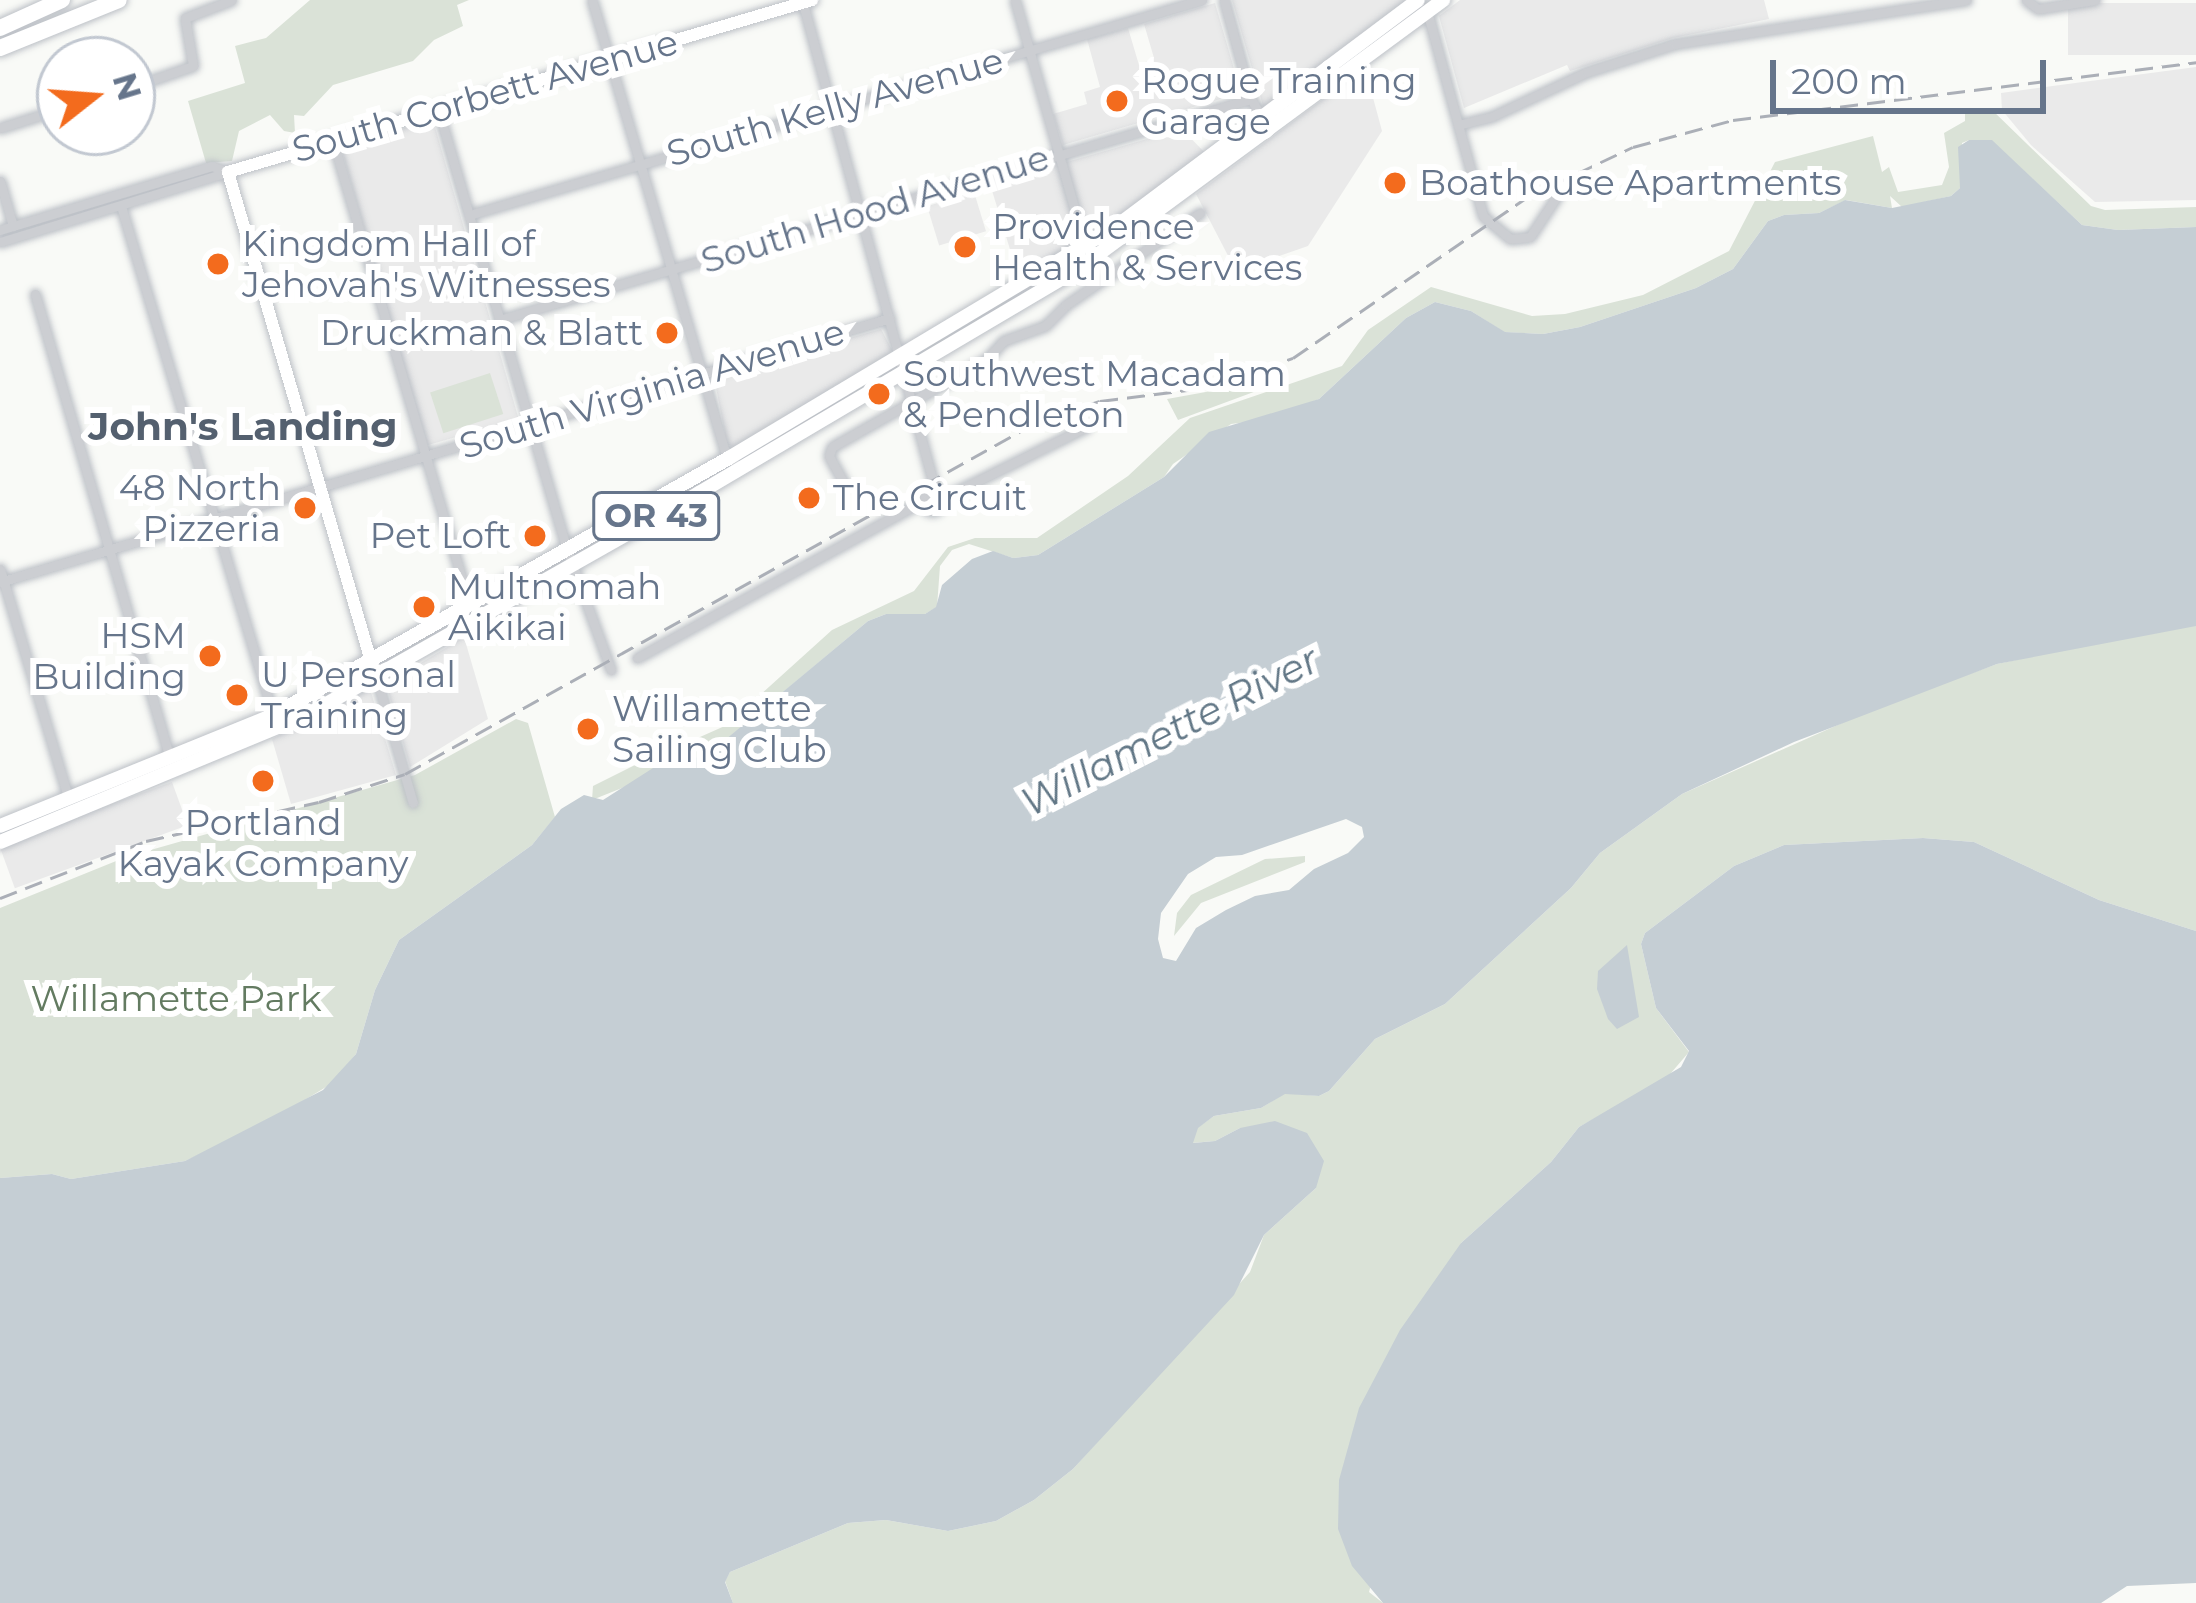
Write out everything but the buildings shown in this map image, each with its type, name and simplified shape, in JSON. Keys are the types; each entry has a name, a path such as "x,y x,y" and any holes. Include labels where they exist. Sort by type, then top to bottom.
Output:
{"highway":[{"path":"0,48 119,0"},
{"path":"0,28 54,3"}],"main road":[{"name":"OR 43","path":"0,826 173,767 374,669 734,464 1088,254 1423,4 1442,0"},
{"name":"OR 43","path":"0,842 301,718 470,606 570,557"}],"street":[{"path":"156,79 193,66 185,18 232,0"},
{"path":"592,0 702,375 734,464"},
{"path":"1015,0 1088,254"},
{"name":"South Kelly Avenue","path":"470,215 1202,0"},
{"path":"1224,0 1251,99 1266,124"},
{"path":"1457,125 1502,112 1587,72 1675,44 1967,0"},
{"path":"2026,0 2036,8 2095,0"},
{"path":"637,658 923,501 933,511 938,496 806,1"},
{"name":"South Corbett Avenue","path":"0,242 806,1"},
{"path":"1423,4 1484,215 1510,239 1529,236 1556,196"},
{"name":"South Hood Avenue","path":"499,320 1251,99"},
{"path":"438,109 570,557 611,670"},
{"path":"0,128 36,117"},
{"path":"333,140 470,606"},
{"name":"South Corbett Avenue","path":"0,230 212,166 228,172"},
{"path":"228,172 413,803"},
{"path":"0,181 13,226"},
{"path":"121,206 273,716"},
{"path":"845,485 830,449 987,359 1003,341 1051,321 1066,305 1200,213"},
{"path":"34,294 173,767"},
{"name":"South Virginia Avenue","path":"1,578 890,318"},
{"path":"938,496 1086,427"},
{"path":"1,578 69,800"}],"shaded area":[{"path":"1232,0 1407,0 1264,109"},
{"path":"1460,0 1764,0 1769,19 1673,38 1570,71 1567,65 1464,108 1439,16"},
{"path":"1215,3 1241,93 1063,145 1053,114 1087,104 1084,92 1100,87 1087,39 1128,28 1139,65 1154,58 1144,24"},
{"path":"2068,3 2196,3 2196,55 2068,55"},
{"path":"2196,67 2196,200 2095,202 2031,145 2002,110 2001,93"},
{"path":"1365,68 1382,131 1308,246 1236,271 1196,194"},
{"path":"433,120 519,419 426,445 341,146"},
{"path":"1182,129 1207,155 1020,282 990,184"},
{"path":"974,192 986,231 939,246 927,206"},
{"path":"881,329 892,350 888,355 736,448 727,444 714,377"},
{"path":"464,637 488,719 410,767 386,684"},
{"path":"370,689 396,775 291,804 272,739"},
{"path":"172,782 188,825 15,888 0,845"}],"green space":[{"path":"310,0 469,0 457,5 463,26 434,40 413,61 333,85 304,116 294,115 295,133 284,131 270,115 239,131 232,161 206,163 188,101 245,83 235,46 266,38"},
{"path":"1990,108 2091,206 2105,210 2196,207 2196,227 2118,230 2082,225 1992,141 1969,140 1962,143 1960,188 1951,196 1902,207 1890,196 1892,208 1846,200 1819,213 1784,215 1768,221 1733,269 1696,288 1580,327 1543,334 1504,332 1471,311 1435,302 1406,318 1319,399 1269,419 1231,424 1173,464 1164,477 1038,555 1013,558 969,544 952,550 940,566 937,607 925,614 886,614 868,621 714,750 686,762 664,761 632,784 592,800 593,786 647,759 658,739 691,741 727,725 832,630 914,591 948,547 975,538 1037,538 1128,476 1190,418 1342,366 1368,330 1431,287 1532,316 1565,314 1643,295 1729,251 1775,162 1873,136 1882,172 1889,167 1898,192 1942,185 1949,167 1944,133 1965,121 1965,113"},
{"path":"1284,369 1288,378 1278,383 1178,420 1167,399 1239,386"},
{"path":"490,373 503,414 443,433 430,392"},
{"path":"2196,621 2196,931 2099,900 1974,842 1923,838 1784,845 1734,866 1645,933 1641,944 1656,1008 1689,1052 1665,1080 1579,1127 1551,1162 1461,1243 1369,1592 1383,1603 733,1603 725,1581 730,1572 848,1523 886,1520 948,1531 996,1521 1034,1500 1073,1469 1250,1272 1264,1235 1316,1188 1240,1128 1215,1141 1192,1143 1197,1128 1214,1116 1261,1108 1285,1093 1319,1096 1329,1091 1375,1039 1445,1004 1571,888 1600,853 1682,794 1878,707 1997,664"},
{"name":"Willamette Park","path":"516,719 528,723 555,817 532,845 399,940 375,990 356,1054 331,1084 265,1124 185,1161 71,1179 52,1174 0,1178 0,908 126,857 415,775"},
{"path":"1305,856 1305,862 1201,903 1174,936 1177,913 1191,895 1265,859"}],"water":[{"name":"Willamette River","path":"1969,140 1992,140 2082,225 2118,230 2196,227 2196,626 1997,664 1794,742 1682,794 1600,853 1571,888 1445,1004 1375,1039 1329,1091 1319,1096 1285,1094 1261,1108 1214,1116 1198,1128 1193,1143 1215,1141 1240,1128 1275,1121 1307,1133 1324,1161 1316,1188 1264,1235 1234,1295 1073,1469 1034,1500 996,1521 948,1531 886,1520 848,1523 730,1572 725,1582 733,1603 0,1603 0,1178 52,1174 71,1179 185,1161 323,1090 356,1054 375,990 399,940 532,845 561,809 584,795 603,800 664,761 686,762 713,750 868,621 886,614 925,614 936,607 942,585 972,559 993,551 1013,558 1038,555 1164,477 1209,432 1319,399 1406,318 1435,302 1471,311 1505,332 1543,334 1580,327 1696,288 1733,269 1768,221 1784,215 1819,213 1845,200 1892,208 1951,196 1960,188 1958,147","holes":["1346,819 1362,827 1364,837 1348,853 1314,869 1289,890 1255,896 1226,910 1196,928 1176,961 1163,958 1158,939 1161,913 1188,874 1216,857 1242,855"]},
{"path":"1923,838 1974,842 2099,900 2196,931 2196,1583 2127,1586 2101,1603 1383,1603 1352,1566 1338,1529 1339,1480 1359,1408 1400,1330 1461,1243 1551,1162 1579,1127 1681,1067 1689,1051 1656,1008 1641,944 1645,933 1734,866 1784,845"},
{"path":"1627,945 1639,1017 1617,1029 1597,989 1598,971"}],"railway":[{"path":"0,898 146,841 319,802 405,774 1039,421 1100,401 1211,387 1293,358 1527,197 1633,147 1733,120 2196,62"}],"place":[{"name":"Rogue Training Garage","path":"1117,101"},
{"name":"Boathouse Apartments","path":"1395,183"},
{"name":"Providence Health & Services","path":"965,247"},
{"name":"Kingdom Hall of Jehovah's Witnesses","path":"218,264"},
{"name":"Druckman & Blatt","path":"667,333"},
{"name":"Southwest Macadam & Pendleton","path":"879,394"},
{"name":"The Circuit","path":"809,498"},
{"name":"48 North Pizzeria","path":"305,508"},
{"name":"Pet Loft","path":"535,536"},
{"name":"Multnomah Aikikai","path":"424,607"},
{"name":"HSM Building","path":"210,656"},
{"name":"U Personal Training","path":"237,695"},
{"name":"Willamette Sailing Club","path":"588,729"},
{"name":"Portland Kayak Company","path":"263,781"}],"district":[{"name":"John's Landing","path":"243,426"}]}
